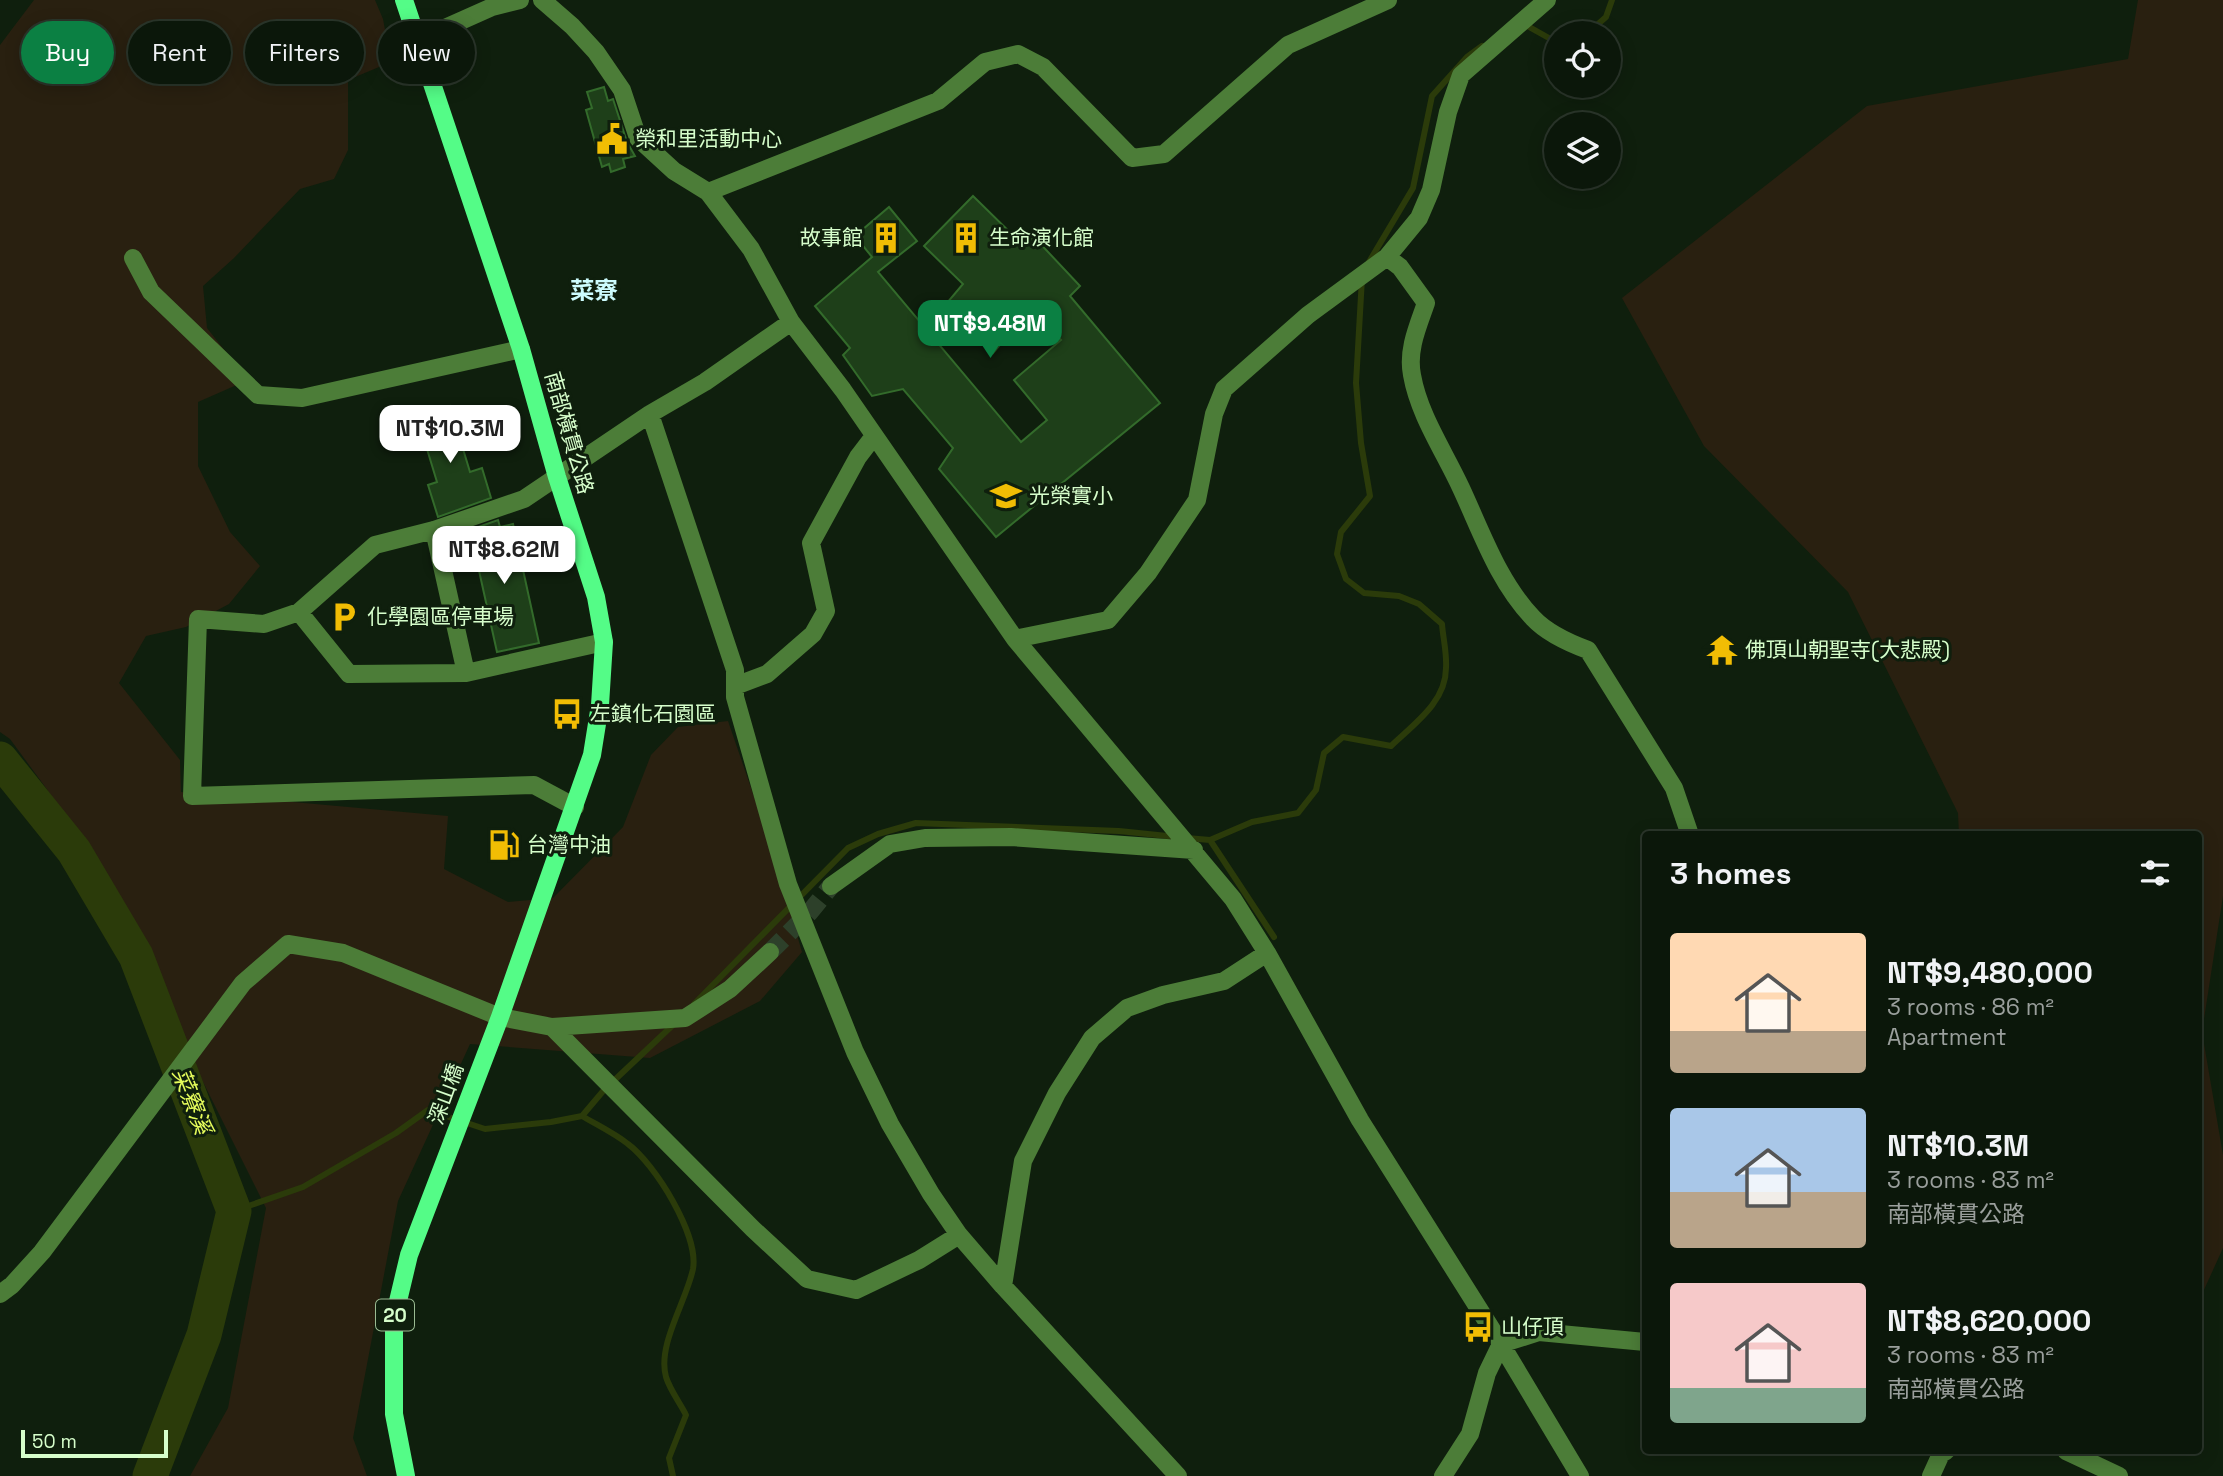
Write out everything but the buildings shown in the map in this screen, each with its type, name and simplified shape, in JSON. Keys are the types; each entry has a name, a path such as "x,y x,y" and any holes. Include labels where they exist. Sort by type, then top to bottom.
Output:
{"main road":[{"name":"南部橫貫公路","path":"404,0 411,21"},
{"name":"南部橫貫公路","path":"433,84 521,349 557,477 596,597 604,642 600,705 592,755 489,1042"},
{"name":"深山橋","path":"406,1476 394,1414 394,1318 409,1255 489,1042"}],"lane":[{"path":"462,21 520,0"},
{"path":"542,0 596,51 622,90 638,138 674,171 708,192 751,249 790,322 843,390 1015,639 1233,899 1267,953 1360,1119 1580,1476"},
{"path":"708,192 937,101 985,62 1018,54 1043,67 1132,158 1164,153 1288,45 1388,0"},
{"path":"1015,639 1108,620 1148,573 1197,500 1214,414 1224,389 1308,315 1387,257 1419,218 1431,190 1448,112 1461,75 1547,0"},
{"path":"1387,257 1400,267 1426,303 1413,340 1412,374 1429,426 1498,570 1534,619 1567,643 1588,650 1674,788 1689,831"},
{"path":"134,258 151,292 258,395 302,398 521,349"},
{"path":"575,807 534,785 192,796 198,619 264,624 299,612 375,545 434,530 524,499 650,414 705,382 790,322"},
{"path":"650,414 735,670 735,697 788,884 855,1052 890,1124 931,1194 959,1235 1178,1476"},
{"path":"735,686 767,674 813,634 826,611 811,542 858,457 874,436"},
{"path":"434,530 466,673"},
{"path":"299,612 349,674 466,673 604,642"},
{"path":"831,886 890,844 925,838 1011,837 1194,850"},
{"path":"0,1294 43,1252 243,983 288,944 343,953 500,1017 552,1027 685,1018 730,989 770,952"},
{"path":"1003,1286 1023,1161 1057,1093 1093,1038 1127,1007 1163,995 1224,981 1267,953"},
{"path":"552,1027 753,1229 807,1279 856,1290 919,1260 959,1235"},
{"path":"1443,1476 1470,1434 1487,1373 1501,1344 1539,1332 1642,1342"},
{"path":"1931,1476 1941,1454"},
{"path":"2072,1454 2119,1476"}],"shaded area":[{"path":"34,0 375,0 383,19 378,21 378,67 364,73 364,21 245,21 245,84 348,84 348,150 334,179 300,189 234,258 203,286 207,328 248,380 198,402 198,466 230,532 260,566 229,604 186,627 146,636 119,683 180,760 181,792 448,816 444,869 508,902 553,898 623,827 651,755 678,727 728,721 770,843 802,952 760,1001 650,1058 470,1044 398,1201 353,1438 367,1476 190,1476 228,1408 266,1208 178,1032 130,916 46,788 10,739 0,732 0,45"},
{"path":"2138,0 2223,0 2223,896 2202,1032 2202,831 1959,831 1958,813 1848,592 1704,446 1622,298 1867,106 2128,59"},
{"path":"2202,1032 2223,1155 2223,1248 2202,1294"}],"waterway":[{"path":"1602,21 1606,17 1612,0"},
{"path":"1524,24 1544,35"},
{"path":"1369,262 1413,188 1432,96 1467,57 1482,46"},
{"path":"1187,838 1210,840 1252,822 1298,813 1316,790 1324,753 1343,737 1391,746 1427,712 1445,680 1446,657 1442,624 1419,604 1399,596 1364,593 1346,579 1337,554 1341,532 1370,496 1361,443 1356,383 1362,278"},
{"name":"菜竂溪","path":"0,759 74,851 136,956 234,1211 204,1335 150,1476"},
{"path":"694,1004 848,848 878,834 916,823 1119,831 1177,837"},
{"path":"1210,840 1274,937"},
{"path":"234,1211 303,1187 396,1133 428,1110 485,1129 582,1116 604,1090 674,1024"},
{"path":"582,1116 617,1136 639,1154 673,1201 689,1238 693,1269 669,1337 664,1365 668,1382 686,1415 669,1458 673,1476"}],"tunnel":[{"path":"770,952 809,913 831,886"}],"place":[{"name":"榮和里活動中心","path":"612,139"},
{"name":"故事館","path":"886,238"},
{"name":"生命演化館","path":"966,238"},
{"name":"光榮實小","path":"1006,496"},
{"name":"化學園區停車場","path":"344,617"},
{"name":"佛頂山朝聖寺(大悲殿)","path":"1722,650"},
{"name":"左鎮化石園區","path":"567,714"},
{"name":"台灣中油","path":"504,845"},
{"name":"山仔頂","path":"1478,1327"}],"district":[{"name":"菜寮","path":"594,291"}]}
